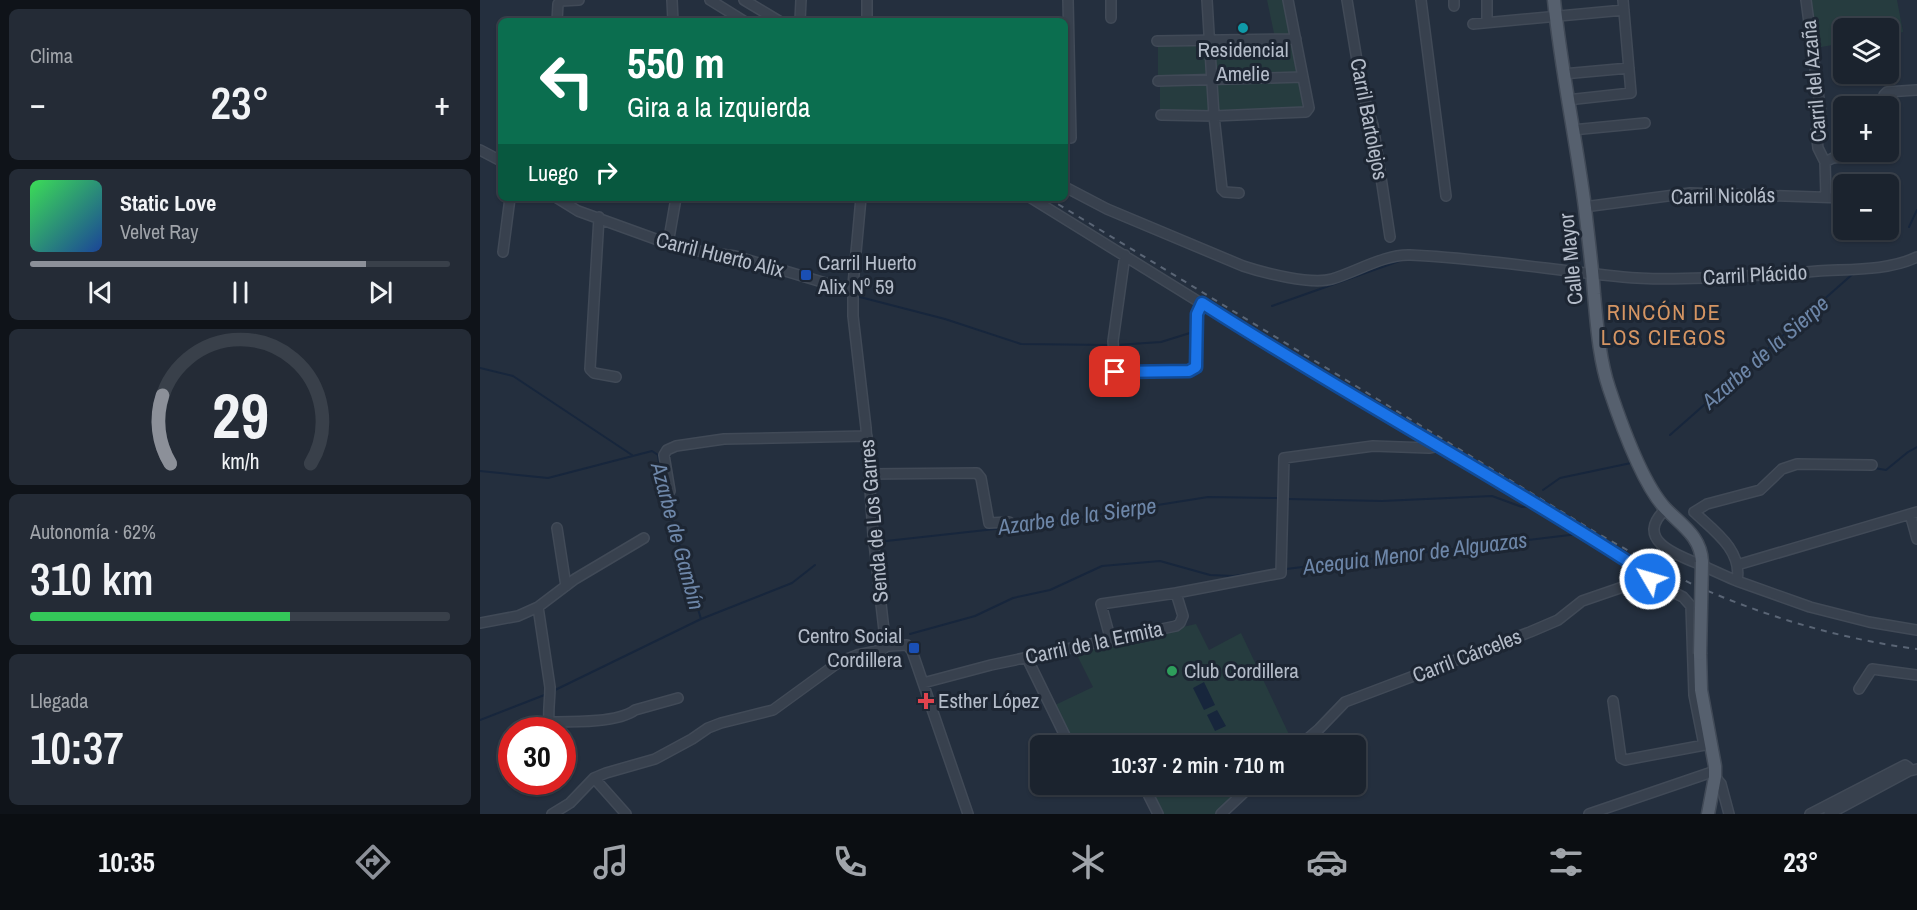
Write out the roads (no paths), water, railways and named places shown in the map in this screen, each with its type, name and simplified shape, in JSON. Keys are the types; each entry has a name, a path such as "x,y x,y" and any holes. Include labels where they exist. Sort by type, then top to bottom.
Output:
{"main road":[{"name":"Calle Mayor","path":"1554,0 1593,273 1600,349 1607,381 1652,491 1696,539 1700,548 1702,562 1701,690 1708,744"},
{"path":"1708,744 1715,774 1708,814"}],"street":[{"path":"556,18 558,4 561,1 579,0"},
{"path":"672,0 673,18"},
{"path":"710,0 739,18"},
{"path":"744,0 773,18"},
{"path":"800,17 801,0"},
{"path":"867,0 867,18"},
{"path":"1068,0 1071,138"},
{"path":"1111,0 1111,18"},
{"path":"1207,0 1214,116 1222,189 1225,192 1239,193"},
{"path":"1161,115 1214,116 1306,112 1309,108 1288,0"},
{"name":"Carril Bartolejos","path":"1347,0 1362,91 1373,125 1390,237"},
{"path":"1421,0 1446,196"},
{"path":"1487,0 1487,22"},
{"path":"1567,100 1631,93 1623,0"},
{"name":"Carril del Azaña","path":"1806,0 1821,114 1816,139 1825,162 1826,197"},
{"path":"1473,24 1624,10"},
{"path":"1157,41 1296,39"},
{"path":"1563,74 1629,68"},
{"path":"1158,81 1303,77"},
{"path":"1884,96 1887,92 1916,90"},
{"path":"1572,130 1645,123"},
{"path":"480,150 498,159"},
{"path":"1825,162 1833,158"},
{"name":"Carril Plácido","path":"1068,189 1107,209 1243,266 1257,271 1307,280 1324,281 1395,256 1407,255 1658,279 1767,276 1884,266 1917,258"},
{"name":"Carril Nicolás","path":"1584,207 1690,193 1833,197"},
{"path":"503,252 510,201"},
{"name":"Carril Huerto Alix","path":"562,201 578,211 688,251 735,256 852,291"},
{"path":"668,244 675,201"},
{"name":"Senda de Los Garres","path":"861,201 852,291 854,336 867,436 878,581 885,639 888,645"},
{"path":"1036,201 1285,355 1610,550 1640,570 1644,579 1650,579 1683,597 1691,606 1694,695 1708,744 1625,760 1622,758 1613,701"},
{"path":"599,217 590,369 594,373 616,377"},
{"path":"1125,255 1113,341 1115,372 1189,371 1196,367 1197,314 1202,303"},
{"path":"670,491 664,455 667,450 676,446 724,439 867,436"},
{"name":"Carril de la Ermita","path":"923,683 991,665 1176,626 1183,616 1176,593 1281,573 1284,458 1373,446 1430,448 1439,446"},
{"path":"1737,581 1737,565 1724,539 1694,512 1707,504 1760,490 1782,469 1797,464 1872,465"},
{"path":"869,474 977,473 981,478 989,522 1009,522"},
{"path":"1664,506 1655,527 1657,539 1662,546 1675,554 1737,581 1810,607 1869,622 1917,630"},
{"path":"1737,565 1914,513 1917,539"},
{"path":"557,528 566,586"},
{"path":"480,623 518,615 538,607 566,586 644,538"},
{"name":"Carril Cárceles","path":"1312,735 1345,702 1530,632 1558,620 1582,601 1644,579"},
{"path":"1111,641 1101,604 1176,593"},
{"path":"538,607 550,687 549,722 587,722 612,718 678,698"},
{"path":"552,814 570,803 594,778 655,759 708,728 721,723 773,710 839,662 857,655 882,650 888,645 906,644 910,647 968,814"},
{"path":"1027,658 1065,735"},
{"path":"1859,690 1872,669 1917,675"},
{"path":"1810,814 1825,812 1905,765 1913,770"},
{"path":"1589,814 1715,774 1721,784 1729,814"},
{"path":"594,778 626,814"},
{"path":"1148,795 1158,814"},
{"path":"1221,814 1241,795"}],"water":[{"path":"1204,682 1215,705 1204,710 1193,688"},
{"path":"1217,710 1226,726 1215,731 1207,715"}],"waterway":[{"name":"Azarbe de la Sierpe","path":"1909,227 1917,210"},
{"path":"1272,306 1405,259"},
{"name":"Azarbe de la Sierpe","path":"1670,435 1855,272"},
{"path":"856,296 945,319 1021,344 1108,345"},
{"path":"1116,345 1161,342 1190,333"},
{"path":"480,368 513,376 632,455"},
{"name":"Acequia Menor de Alguazas","path":"1874,468 1886,470 1917,447"},
{"name":"Azarbe de Gambín","path":"480,471 548,478 652,451 658,455 662,485 701,619"},
{"name":"Azarbe de la Sierpe","path":"1543,490 1560,478 1631,463"},
{"name":"Azarbe de la Sierpe","path":"1288,499 1382,501 1492,496 1522,507 1531,506"},
{"name":"Azarbe de la Sierpe","path":"877,542 1032,525 1208,497 1277,498"},
{"name":"Acequia Menor de Alguazas","path":"1286,569 1578,534"},
{"name":"Acequia Menor de Alguazas","path":"910,634 975,616 1013,598 1050,590 1102,566 1160,561 1210,575 1233,576 1264,572"},
{"name":"Azarbe de la Sierpe","path":"553,691 701,619 792,583 815,565"},
{"name":"Azarbe de la Sierpe","path":"480,720 547,694"}],"railway":[{"path":"1053,201 1595,532 1667,572 1719,596 1802,625 1859,639 1917,649"}],"place":[{"name":"Residencial Amelie","path":"1243,28"},
{"name":"Carril Huerto Alix Nº 59","path":"806,275"},
{"name":"Centro Social Cordillera","path":"914,648"},
{"name":"Club Cordillera","path":"1172,671"},
{"name":"Esther López","path":"926,701"}],"district":[{"name":"RINCÓN DE LOS CIEGOS","path":"1664,324"}]}
